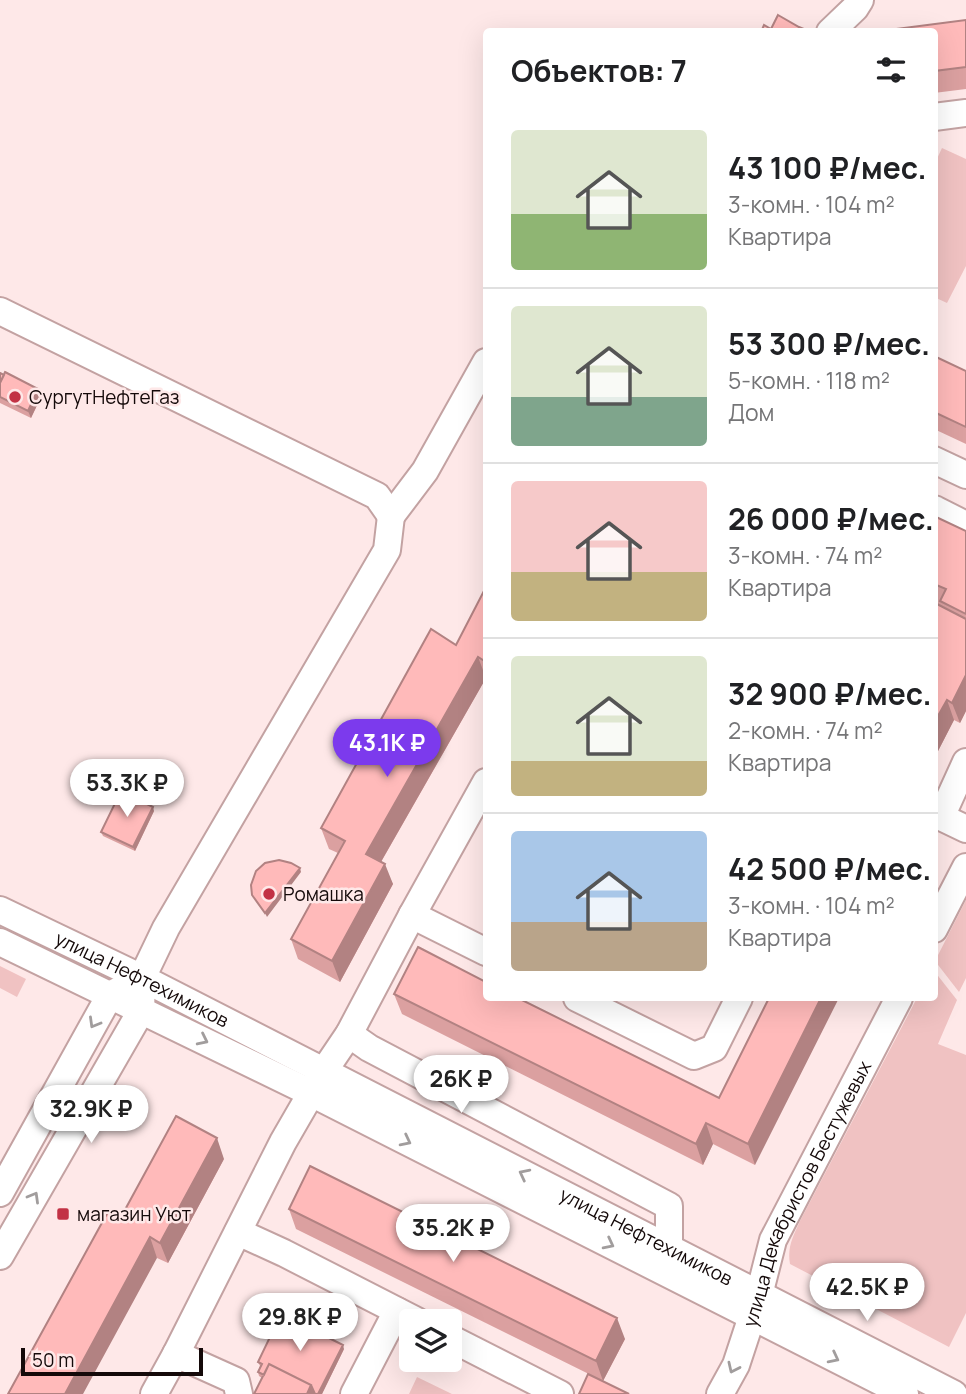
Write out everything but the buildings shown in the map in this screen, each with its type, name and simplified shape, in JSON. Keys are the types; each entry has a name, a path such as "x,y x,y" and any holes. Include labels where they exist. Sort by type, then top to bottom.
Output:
{"street":[{"path":"834,28 860,0"},
{"path":"938,116 966,113"},
{"path":"0,311 377,496 391,516"},
{"path":"0,1256 141,1010 142,978 166,928 387,550 391,516 425,471 483,367"},
{"path":"938,462 966,475"},
{"path":"938,511 966,525"},
{"path":"966,762 938,813 966,829"},
{"path":"154,1394 283,1142 317,1082 349,1034 483,787"},
{"path":"938,921 966,867"},
{"name":"улица Нефтехимиков","path":"0,910 142,978 317,1082 669,1249 755,1305 954,1394"},
{"path":"412,915 483,950"},
{"path":"0,942 141,1010 317,1082 755,1305 905,1394"},
{"path":"0,1193 110,995 142,978"},
{"path":"583,1001 694,1056 714,1048 738,1001"},
{"name":"улица Декабристов Бестужевых","path":"720,1394 736,1364 773,1240 896,1001"},
{"path":"349,1034 369,1048 669,1206 669,1249"},
{"path":"238,1232 399,1312"},
{"path":"354,1394 399,1328"},
{"path":"462,1344 560,1394"},
{"path":"176,1354 236,1381 239,1394"}],"shaded area":[{"path":"942,148 966,159 966,266 947,303 938,299 938,157"},
{"path":"966,900 966,978 959,992 938,965 938,955"},
{"path":"0,966 26,979 17,997 0,988"},
{"path":"938,976 957,1000 938,1044 966,1055 966,1313 949,1347 790,1264 791,1242 915,1001 938,1001"},
{"path":"417,1377 452,1394 409,1394"}],"place":[{"name":"СургутНефтеГаз","path":"15,397"},
{"name":"Ромашка","path":"269,894"},
{"name":"магазин Уют","path":"63,1214"}]}
